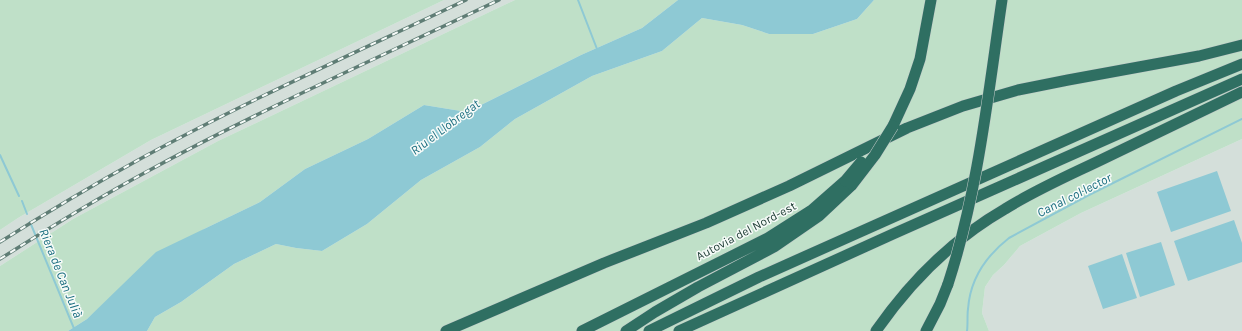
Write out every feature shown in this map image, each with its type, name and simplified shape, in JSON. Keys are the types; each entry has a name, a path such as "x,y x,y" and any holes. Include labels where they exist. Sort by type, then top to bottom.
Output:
{"highway":[{"name":"Autovia del Nord-est","path":"582,331 768,238 812,210 848,183 867,153 889,124 906,88 924,0"},
{"path":"906,88 920,59 931,0"},
{"path":"926,331 940,304 958,255 976,174 1002,0"},
{"path":"446,331 604,263 706,223 789,186 907,128 963,106 1018,90 1192,58 1242,45"},
{"path":"649,331 759,277 1176,91 1242,64"},
{"path":"679,331 1242,79"},
{"path":"876,331 916,281 938,258 973,230 1005,208 1185,118 1242,92"},
{"path":"626,331 698,287 774,247 819,216 848,183"}],"shaded area":[{"path":"444,0 515,0 218,141 73,219 0,266 0,230 18,218 151,140"},
{"path":"1242,139 1242,331 989,331 982,313 985,287 993,275 1004,265 1020,246 1081,213"}],"green space":[{"path":"0,0 444,0 151,140 0,230"},
{"path":"515,0 678,0 642,28 581,55 467,112 424,105 368,139 305,169 260,202 204,229 121,288 87,319 68,331 0,331 0,266 73,219 218,141"},
{"path":"874,0 1242,0 1242,139 1081,213 1020,246 1004,265 993,275 985,287 982,313 989,331 147,331 155,317 181,302 234,264 276,244 322,251 367,224 421,180 480,147 515,119 592,76 662,51 702,18 742,25 769,34 813,34 857,19"}],"water":[{"name":"Riu el Llobregat","path":"678,0 874,0 857,19 813,34 769,34 742,25 702,18 662,51 592,76 515,119 480,147 421,180 367,224 322,251 276,244 234,264 181,302 155,317 147,331 68,331 87,319 156,252 260,202 305,169 368,139 424,105 467,112 581,55 642,28"},
{"path":"1217,171 1231,211 1171,232 1157,192"},
{"path":"1234,220 1242,243 1242,262 1188,281 1174,241"},
{"path":"1161,242 1175,285 1140,297 1126,253"},
{"path":"1122,254 1137,298 1103,309 1088,266"}],"waterway":[{"path":"578,0 597,49"},
{"name":"Canal col·lector","path":"967,331 969,298 976,279 986,261 1009,238 1087,196 1242,119"},
{"name":"Riera de Can Julià","path":"0,155 19,196"},
{"name":"Riera de Can Julià","path":"22,201 27,214"},
{"name":"Riera de Can Julià","path":"30,222 75,331"}],"railway":[{"path":"0,242 87,189 220,117 466,0"},
{"path":"0,259 129,181 191,148 278,104 499,0"}]}
